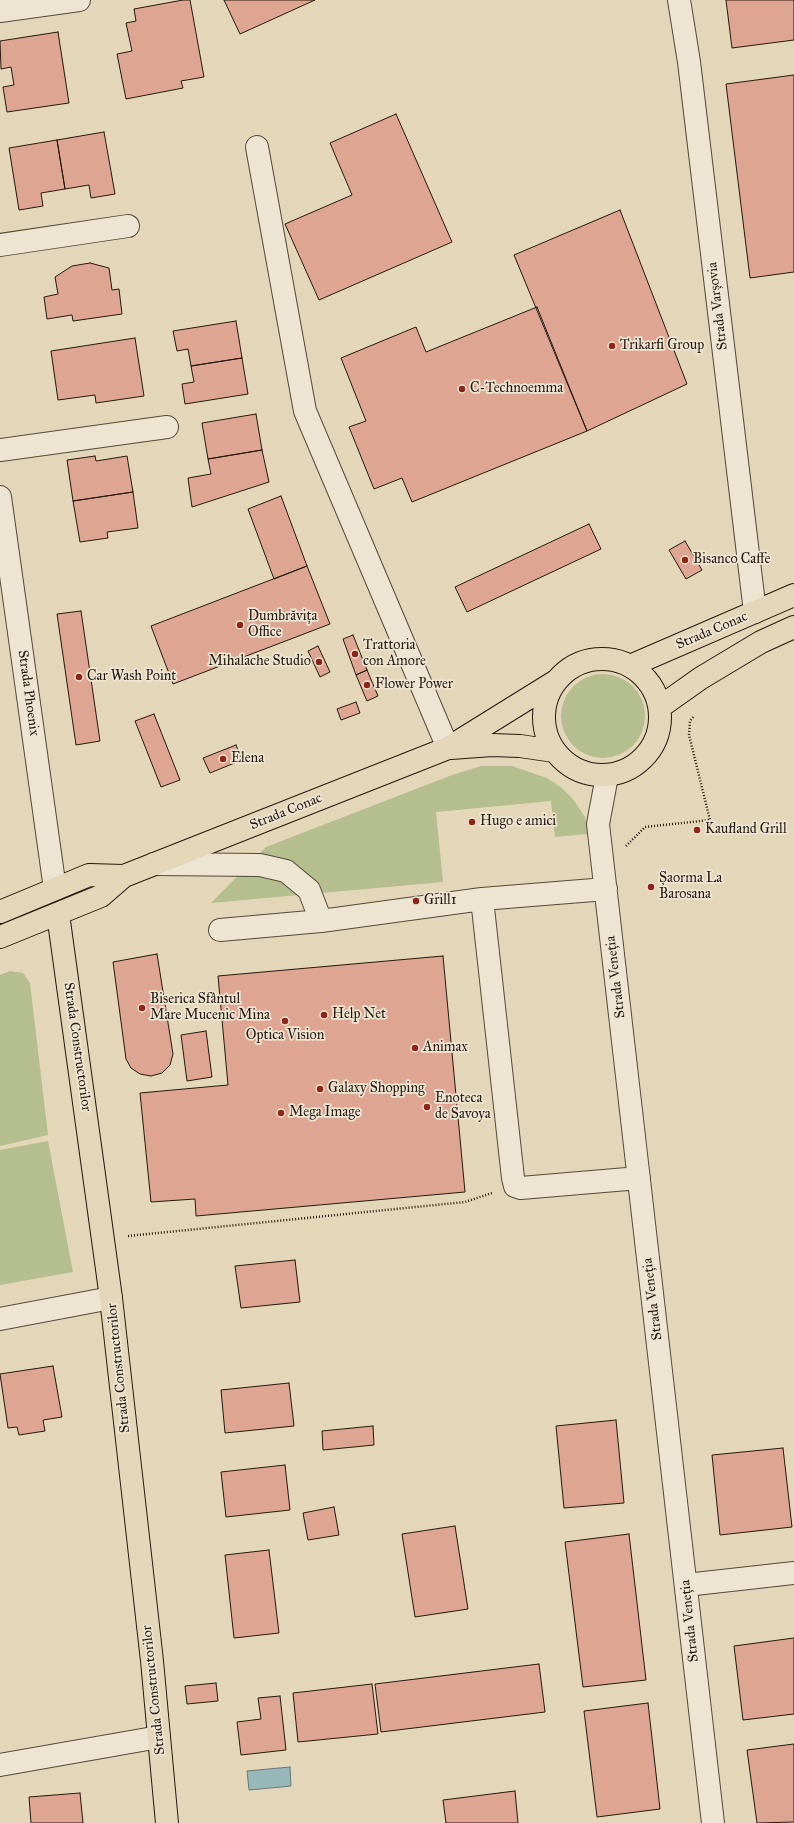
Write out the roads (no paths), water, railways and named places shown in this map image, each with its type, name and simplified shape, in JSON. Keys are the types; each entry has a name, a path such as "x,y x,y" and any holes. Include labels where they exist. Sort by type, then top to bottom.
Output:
{"main road":[{"name":"Strada Conac","path":"630,666 794,595"},
{"path":"660,707 701,678 761,642 794,627"},
{"path":"590,660 611,660 630,666 644,676 654,690 660,707 660,728 653,747 634,767 621,773 607,776 592,775 578,770 565,762 554,751 545,728 544,716 550,692 556,681 571,667 590,660"},
{"name":"Strada Conac","path":"0,937 101,896 124,876 448,748 556,681"},
{"name":"Strada Conac","path":"448,748 499,745 520,746 554,751"},
{"name":"Strada Conac","path":"0,912 89,875 124,876"},
{"name":"Strada Constructorilor","path":"58,914 111,1298 167,1823"}],"street":[{"path":"0,10 79,0"},
{"name":"Strada Varșovia","path":"679,0 689,62 756,612"},
{"path":"258,147 305,411 448,748"},
{"path":"0,244 128,226"},
{"path":"0,450 168,427"},
{"name":"Strada Phoenix","path":"0,497 55,889"},
{"name":"Strada Veneția","path":"607,776 598,824 713,1823"},
{"path":"154,864 260,865 286,871 309,890 321,921"},
{"path":"220,930 321,921 482,899 606,889"},
{"path":"482,899 515,1186 528,1187 639,1178"},
{"path":"0,1319 111,1298"},
{"path":"686,1585 794,1573"},
{"path":"0,1765 159,1737"}],"water":[{"path":"290,1767 291,1786 249,1790 247,1771"}],"place":[{"name":"Trikarfi Group","path":"612,346"},
{"name":"C-Technoemma","path":"462,389"},
{"name":"Bisanco Caffe","path":"685,560"},
{"name":"Dumbrăvița Office","path":"240,625"},
{"name":"Trattoria con Amore","path":"355,654"},
{"name":"Mihalache Studio","path":"319,662"},
{"name":"Car Wash Point","path":"79,677"},
{"name":"Flower Power","path":"367,685"},
{"name":"Elena","path":"223,759"},
{"name":"Hugo e amici","path":"472,822"},
{"name":"Kaufland Grill","path":"697,830"},
{"name":"Șaorma La Barosana","path":"651,887"},
{"name":"Grill1","path":"416,901"},
{"name":"Biserica Sfântul Mare Mucenic Mina","path":"142,1008"},
{"name":"Help Net","path":"324,1015"},
{"name":"Optica Vision","path":"285,1021"},
{"name":"Animax","path":"415,1048"},
{"name":"Galaxy Shopping","path":"320,1089"},
{"name":"Enoteca de Savoya","path":"427,1107"},
{"name":"Mega Image","path":"281,1113"}]}
